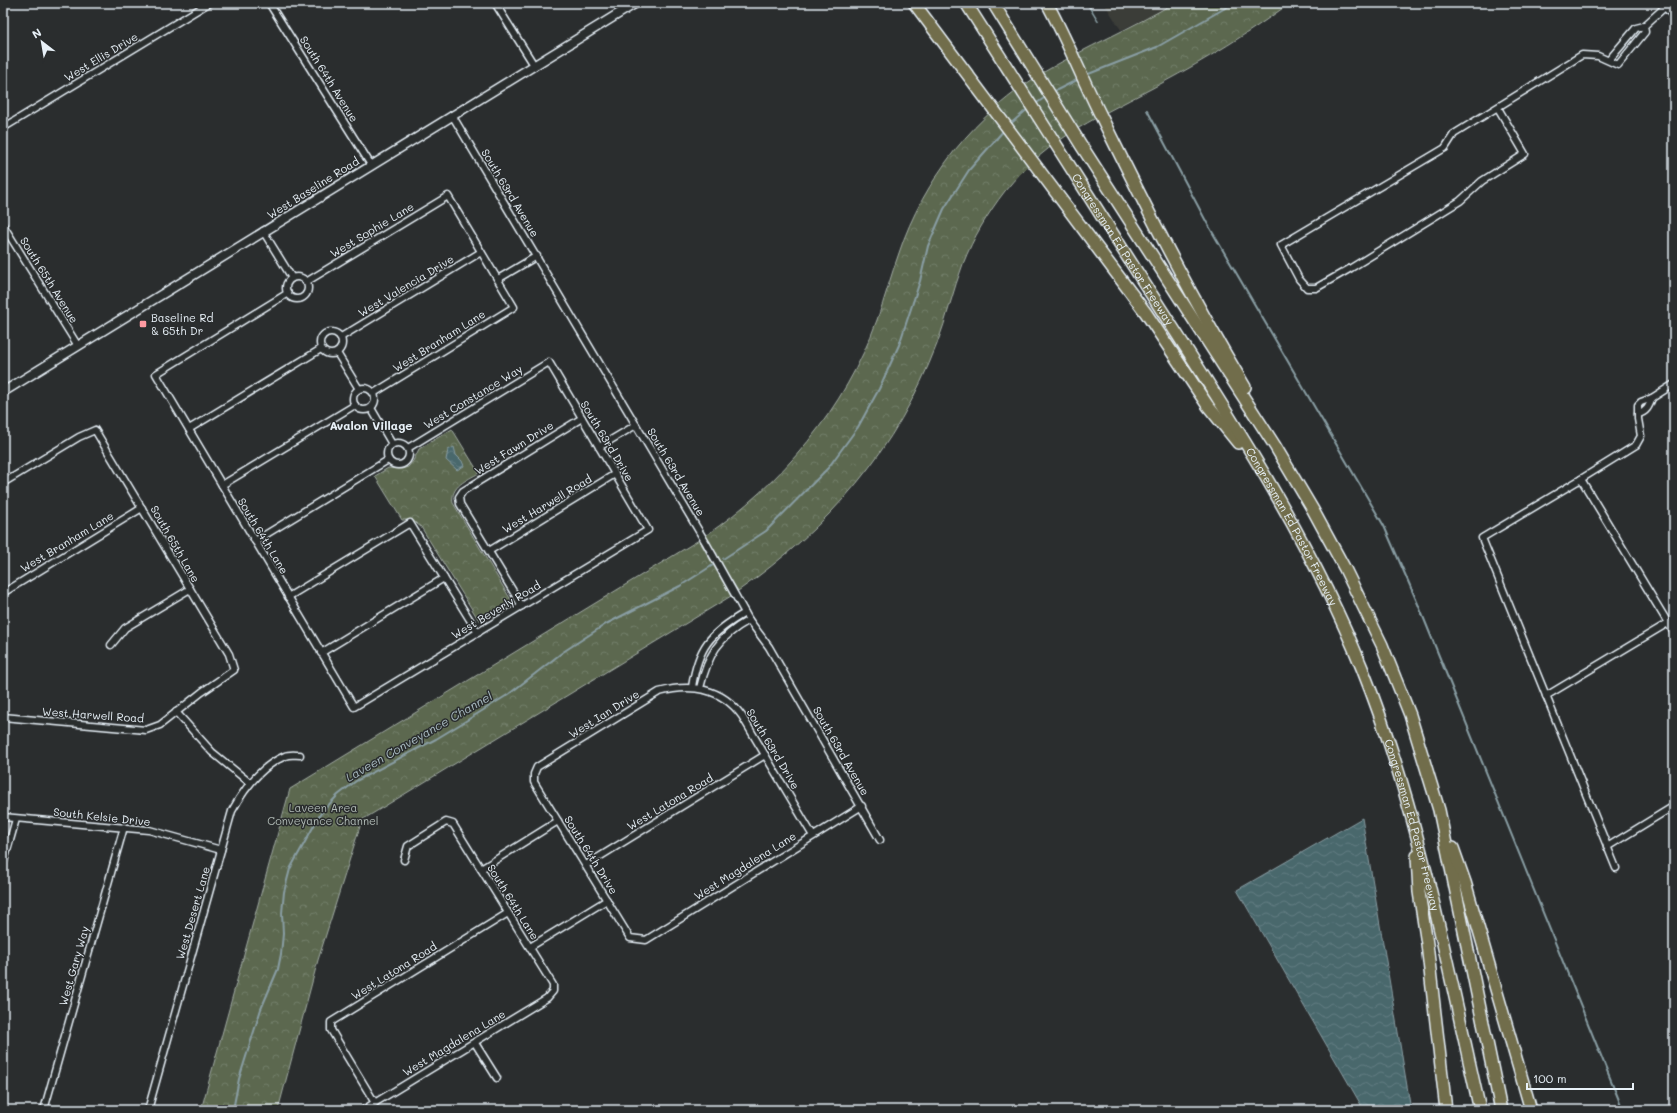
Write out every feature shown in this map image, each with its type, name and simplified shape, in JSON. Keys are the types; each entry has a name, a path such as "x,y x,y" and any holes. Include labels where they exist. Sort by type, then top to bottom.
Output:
{"highway":[{"path":"914,3 1146,313 1208,406 1255,461"},
{"name":"Congressman Ed Pastor Freeway","path":"966,3 1198,366 1317,569 1341,619 1376,706 1416,833 1434,902 1480,1110"},
{"name":"Congressman Ed Pastor Freeway","path":"993,3 1058,108 1275,446 1345,568 1382,645 1410,716 1439,810 1501,1110"},
{"path":"1048,3 1087,88 1163,241 1197,305 1262,415 1275,446"},
{"path":"1439,810 1465,882 1531,1110"},
{"path":"1416,833 1419,892 1446,1110"}],"main road":[{"name":"West Baseline Road","path":"3,392 636,3"},
{"path":"1664,4 1674,15"}],"street":[{"name":"West Ellis Drive","path":"3,128 208,3"},
{"name":"South 64th Avenue","path":"269,3 371,165"},
{"path":"495,3 534,65"},
{"path":"1609,60 1636,28 1644,26 1664,4"},
{"path":"1498,108 1525,154 1482,181 1460,201 1351,268 1316,288 1307,288 1299,279 1281,246 1445,148 1454,134 1582,55 1598,56 1618,65 1645,32 1644,26"},
{"name":"South 63rd Avenue","path":"452,115 709,548 749,620 769,647 862,806 880,840"},
{"name":"West Sophie Lane","path":"306,282 448,196 481,252"},
{"name":"South 65th Avenue","path":"3,225 78,346"},
{"path":"263,231 292,278"},
{"path":"481,252 498,279 537,256"},
{"name":"West Valencia Drive","path":"341,337 481,252"},
{"path":"292,278 300,278 306,282 307,291 301,298 295,298 288,293 286,287 292,278"},
{"name":"West Branham Lane","path":"374,393 514,307 498,279"},
{"name":"South 64th Lane","path":"288,293 156,374 354,707"},
{"path":"327,332 335,332 341,337 342,348 337,353 326,354 321,349 320,341 327,332"},
{"path":"189,430 321,349"},
{"path":"337,353 358,389"},
{"name":"South 63rd Drive","path":"549,362 648,530"},
{"name":"West Constance Way","path":"408,448 549,362"},
{"path":"1616,868 1482,538 1636,446 1641,436 1638,419 1638,405 1674,384"},
{"path":"369,388 374,393 376,400 371,408 363,410 354,405 353,398 358,389 369,388"},
{"path":"222,485 354,405"},
{"path":"371,408 392,444"},
{"name":"West Fawn Drive","path":"489,551 460,504 459,497 463,491 582,418"},
{"path":"599,447 636,425"},
{"name":"South 65th Lane","path":"3,483 79,436 95,430 229,654 234,670"},
{"path":"402,443 408,448 409,457 402,464 396,465 388,460 386,453 392,444 402,443"},
{"path":"255,541 388,460"},
{"name":"West Harwell Road","path":"489,551 615,474"},
{"path":"1581,479 1674,633"},
{"name":"West Branham Lane","path":"3,593 142,508"},
{"path":"288,596 410,523 478,633"},
{"name":"West Beverly Road","path":"354,707 648,530"},
{"path":"489,551 522,606"},
{"path":"322,653 444,578"},
{"path":"111,645 124,628 190,589"},
{"path":"692,687 695,667 706,644 730,621 745,613"},
{"path":"700,688 708,659 714,648 731,632 749,620"},
{"path":"1546,696 1668,623"},
{"name":"West Harwell Road","path":"3,717 146,730 160,725 234,670"},
{"name":"West Ian Drive","path":"534,774 537,767 659,692 682,687 700,688"},
{"name":"South 63rd Drive","path":"700,688 724,698 735,706 813,836"},
{"path":"176,712 212,752 250,783"},
{"name":"West Desert Lane","path":"148,1110 232,812 240,796 250,783 267,766 286,755 300,754"},
{"name":"West Latona Road","path":"586,865 765,755"},
{"name":"South 64th Drive","path":"534,774 534,782 630,938 639,940"},
{"name":"West Magdalena Lane","path":"639,940 646,940 862,806"},
{"path":"1607,847 1674,806"},
{"name":"South Kelsie Drive","path":"3,817 148,830 221,850"},
{"path":"3,865 16,819"},
{"path":"481,869 558,821"},
{"name":"South 64th Lane","path":"404,860 408,846 446,822 453,824 553,985 553,991"},
{"name":"West Gary Way","path":"44,1110 124,827"},
{"path":"530,947 607,900"},
{"name":"West Latona Road","path":"375,1103 331,1030 331,1022 508,913"},
{"name":"West Magdalena Lane","path":"363,1110 547,998 553,991"},
{"path":"475,1043 497,1078"}],"shaded area":[{"path":"1104,3 1173,3 1159,12 1121,30"}],"green space":[{"path":"1174,3 1290,3 1259,25 1211,55 1078,129 1039,156 1022,172 1005,191 993,208 971,245 959,274 937,344 920,383 902,419 880,452 857,483 831,512 802,540 738,591 705,536 733,515 785,468 808,442 829,413 864,353 877,320 909,226 922,199 946,162 985,117 1031,80 1060,63"},
{"path":"452,429 479,473 460,484 454,492 453,503 511,600 508,607 482,621 478,619 421,527 412,520 402,520 375,476 388,468 402,469 408,467 419,449"},
{"name":"Laveen Area Conveyance Channel","path":"699,540 731,596 362,820 318,960 278,1110 201,1110 290,789"}],"water":[{"path":"454,447 456,455 462,461 464,466 457,470 446,460 448,450"},
{"path":"1362,818 1411,1110 1364,1110 1237,890"}],"waterway":[{"path":"1087,3 1098,21"},
{"name":"Laveen Conveyance Channel","path":"1086,75 1157,47 1234,3"},
{"name":"Laveen Conveyance Channel","path":"1053,92 1079,79"},
{"name":"Laveen Conveyance Channel","path":"1034,105 1047,96"},
{"name":"Laveen Conveyance Channel","path":"1009,125 1029,108"},
{"path":"1147,110 1207,223 1384,526 1418,604 1623,1110"},
{"name":"Laveen Conveyance Channel","path":"723,559 766,531 828,468 858,427 879,389 899,345 920,281 928,246 944,209 969,170 1005,129"},
{"name":"Laveen Conveyance Channel","path":"233,1110 239,1079 261,1009 278,969 283,934 282,913 284,892 290,869 321,813 338,795 356,781 436,739 509,694 563,652 606,624 680,586 713,565"}],"place":[{"name":"Baseline Rd & 65th Dr","path":"143,324"}],"district":[{"name":"Avalon Village","path":"371,426"}]}
